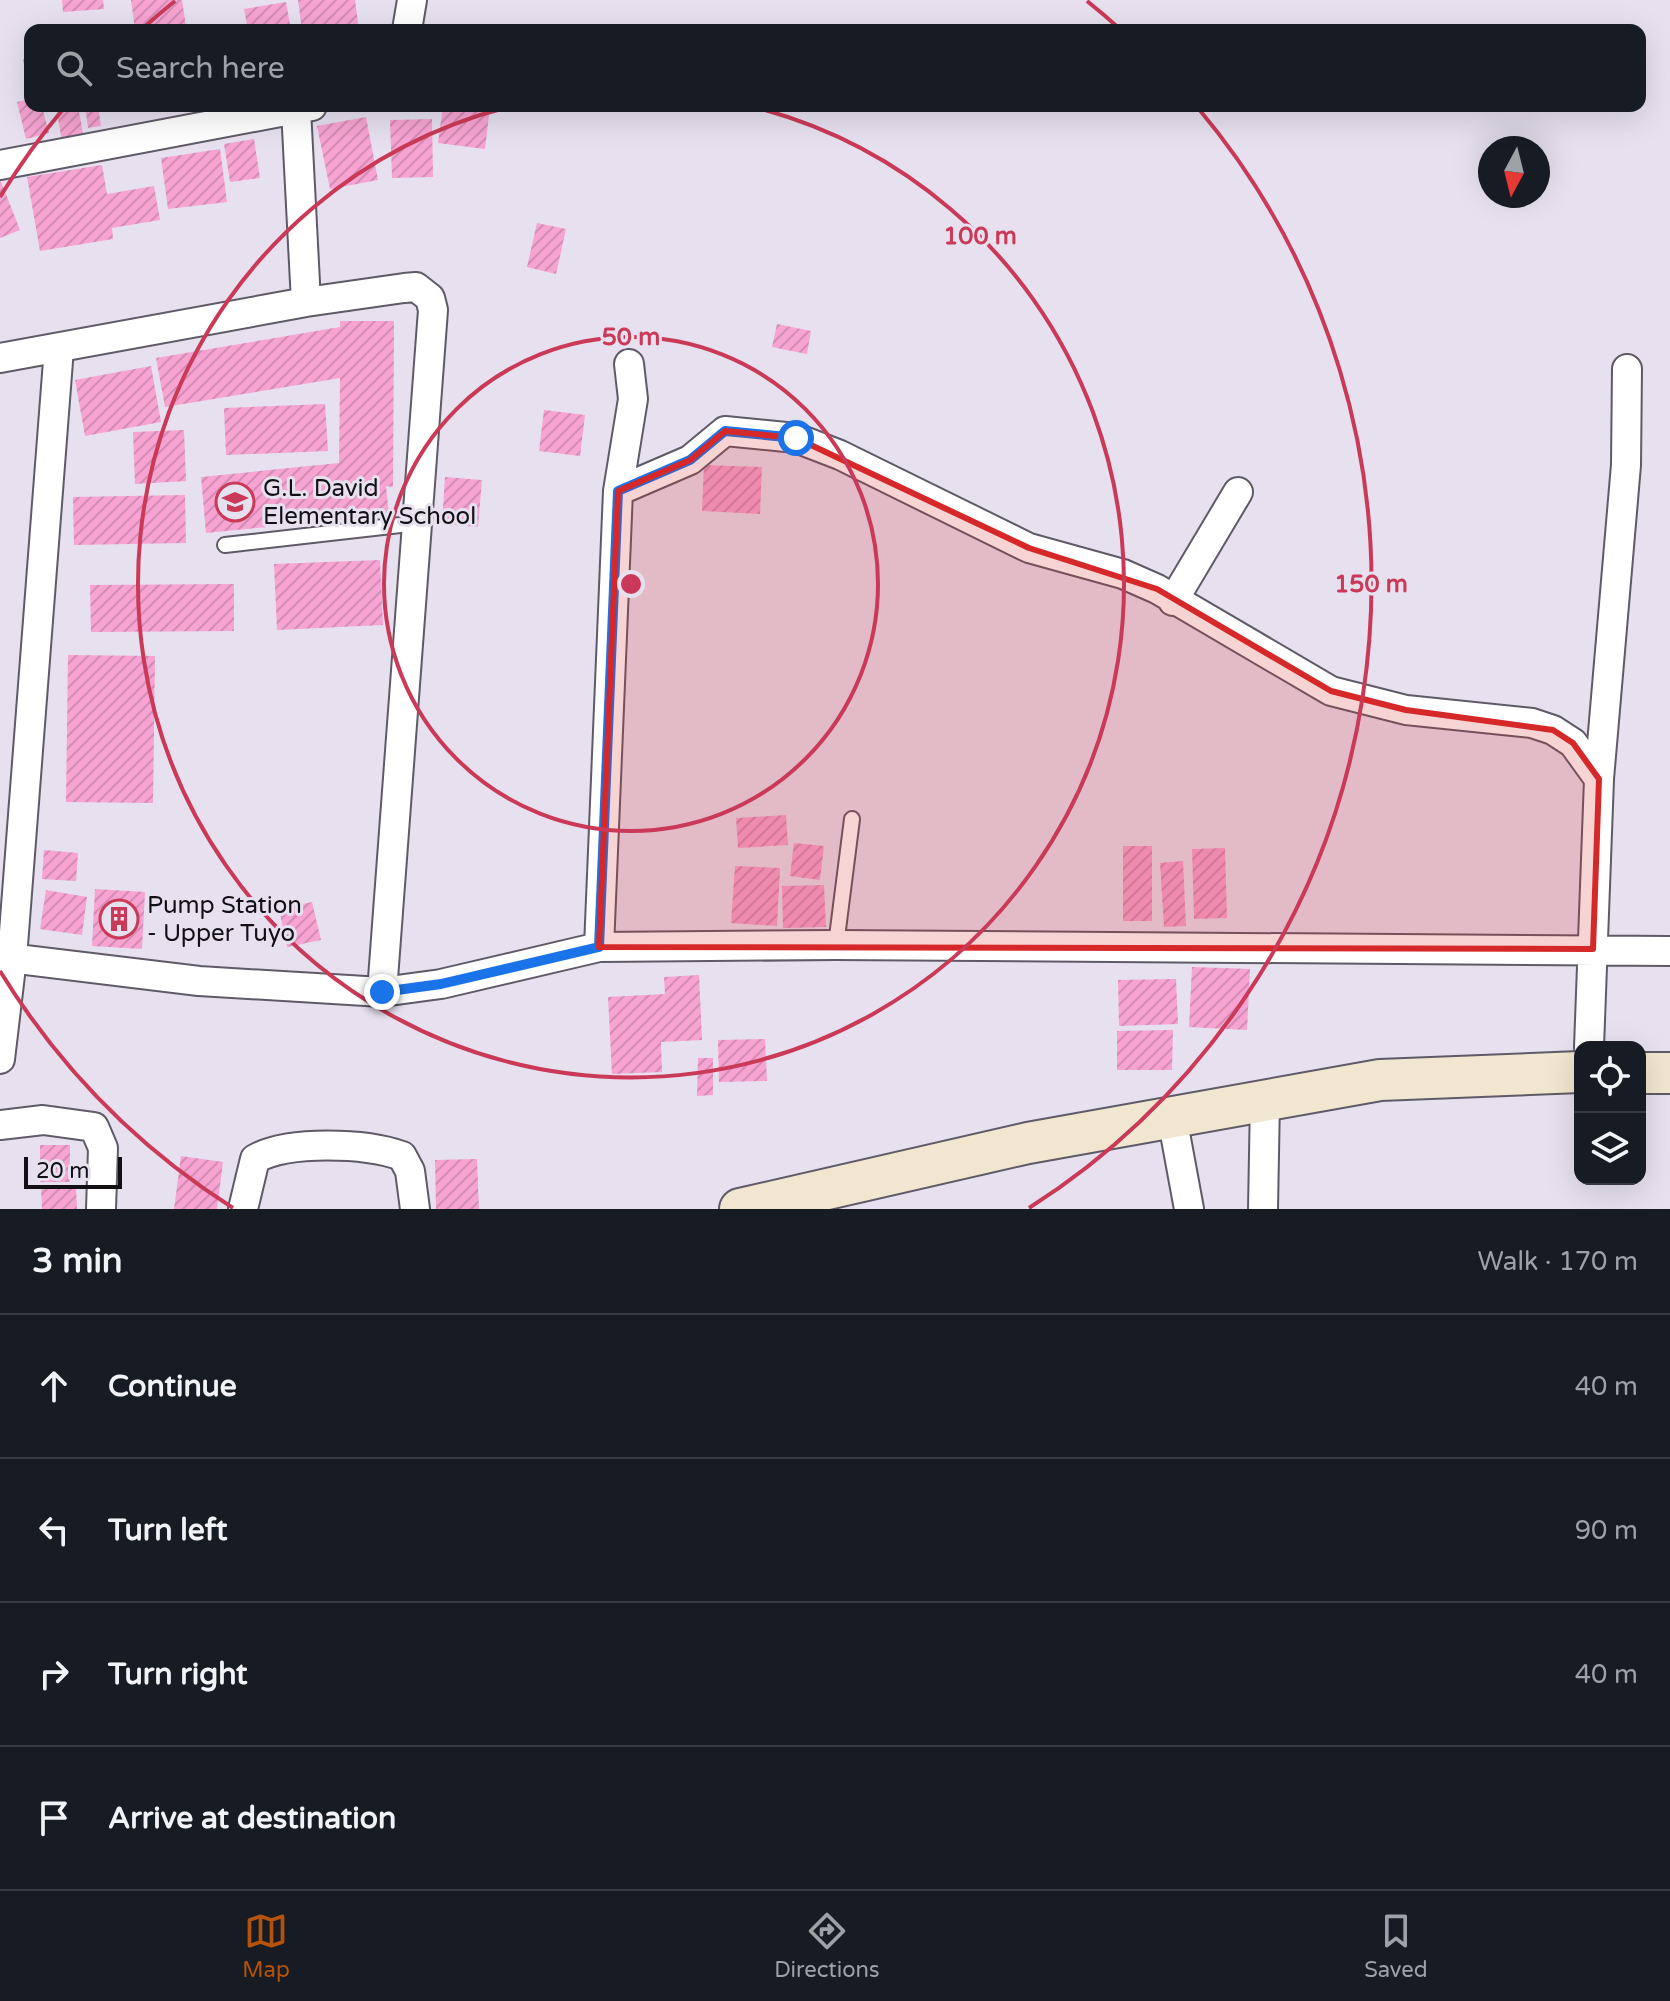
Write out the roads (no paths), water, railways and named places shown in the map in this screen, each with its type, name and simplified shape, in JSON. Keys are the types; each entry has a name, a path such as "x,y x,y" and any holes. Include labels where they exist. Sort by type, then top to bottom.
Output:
{"street":[{"path":"408,24 412,0"},
{"path":"0,165 283,112"},
{"path":"304,112 306,302"},
{"path":"0,358 306,302 416,287 430,298 433,310 382,992"},
{"path":"0,1059 59,348"},
{"path":"599,947 618,491 633,399 629,364"},
{"path":"1589,1041 1599,779 1621,536 1627,369"},
{"path":"618,491 690,460 725,431 796,438 840,455 1029,548 1123,574 1331,691 1406,710 1532,723 1553,730 1573,743 1599,779"},
{"path":"1173,601 1238,492"},
{"path":"6,958 199,981 382,992 441,984 599,947 836,945 1670,951"},
{"path":"740,1209 1028,1143 1380,1080 1574,1072"},
{"path":"1646,1073 1670,1073"},
{"path":"1263,1209 1265,1100"},
{"path":"1172,1117 1189,1209"},
{"path":"0,1125 43,1120 94,1127 103,1148 101,1209"},
{"path":"243,1209 255,1159 271,1150 307,1146 388,1151 402,1156 410,1171 415,1209"}],"lane":[{"path":"225,545 418,523"},
{"path":"836,945 852,819"}],"place":[{"name":"G.L. David Elementary School","path":"235,502"},
{"name":"Pump Station - Upper Tuyo","path":"119,919"}]}
